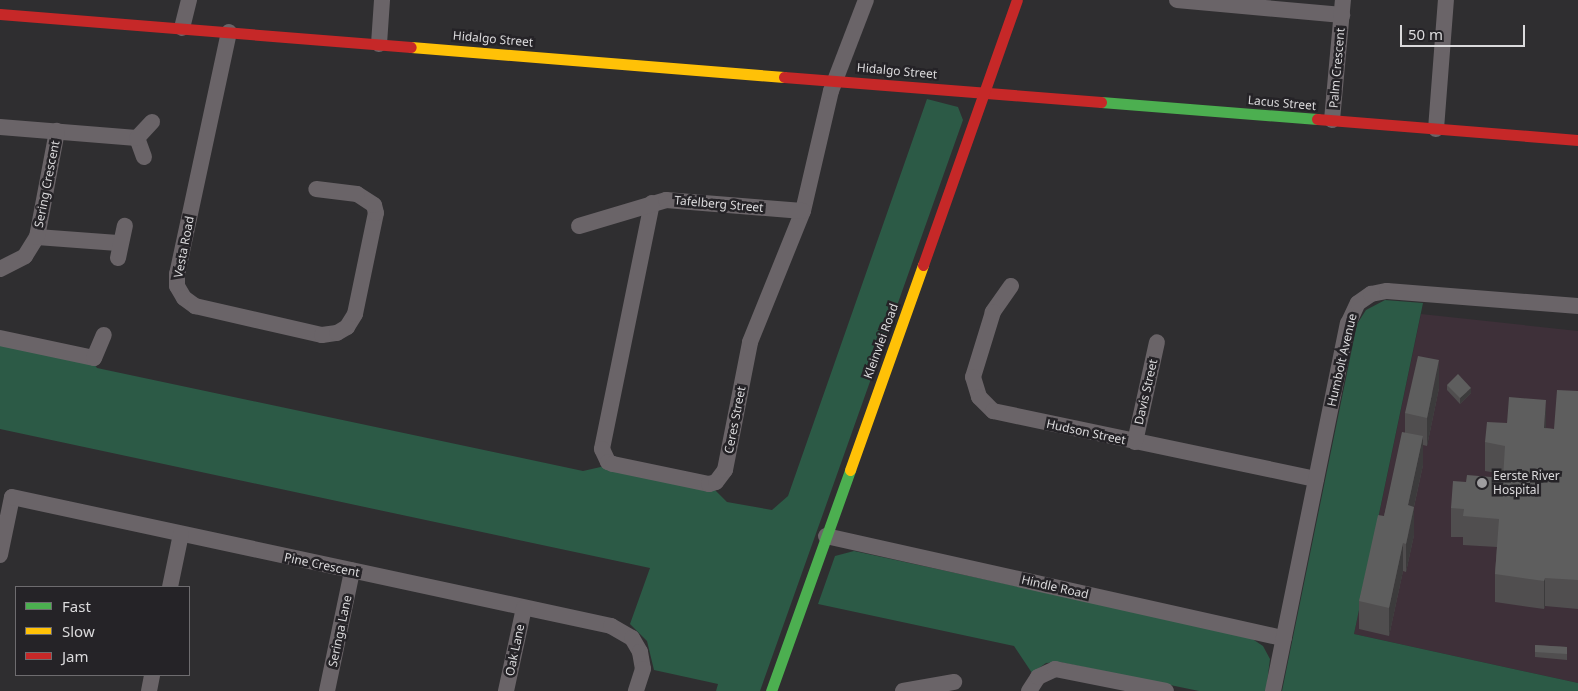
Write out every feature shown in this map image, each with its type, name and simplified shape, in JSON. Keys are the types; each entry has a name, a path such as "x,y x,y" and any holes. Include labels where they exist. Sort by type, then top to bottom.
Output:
{"street":[{"path":"182,28 189,0"},
{"path":"379,44 382,0"},
{"name":"Ceres Street","path":"652,203 602,449 608,462 613,464 701,485 716,482 725,470 750,342 803,211 831,91 837,80 866,0"},
{"name":"Kleinvlei Road","path":"771,691 1017,0"},
{"name":"Palm Crescent","path":"1177,0 1342,8 1332,120"},
{"path":"1436,129 1446,0"},
{"name":"Hidalgo Street","path":"0,14 984,92"},
{"name":"Vesta Road","path":"229,32 177,274 180,292 195,306 322,335 342,331 355,314 376,213 374,205 357,194 316,189"},
{"name":"Lacus Street","path":"984,92 1578,140"},
{"path":"144,157 137,138 152,122"},
{"name":"Sering Crescent","path":"0,127 137,138"},
{"name":"Sering Crescent","path":"0,269 25,256 37,236 56,131"},
{"name":"Tafelberg Street","path":"579,226 652,203 675,199 803,211"},
{"name":"Sering Crescent","path":"37,236 118,250 124,226"},
{"name":"Hudson Street","path":"1011,286 993,312 974,377 976,392 983,403 1000,414 1316,479"},
{"name":"Humbolt Avenue","path":"1273,691 1350,316 1364,298 1387,291 1578,306"},
{"path":"0,338 94,358 104,335"},
{"name":"Davis Street","path":"1135,442 1157,342"},
{"name":"Pine Crescent","path":"0,555 6,496 611,626 626,632 637,644 642,660 636,691"},
{"path":"170,586 181,534"},
{"name":"Hindle Road","path":"826,536 1284,638"},
{"name":"Seringa Lane","path":"327,691 352,571"},
{"name":"Oak Lane","path":"506,691 524,608"},
{"path":"1029,691 1038,677 1055,669 1166,691"},
{"path":"149,691 152,676"},
{"path":"903,691 954,682"}],"shaded area":[{"name":"Eerste River Hospital","path":"1421,314 1578,331 1578,683 1354,634"}],"green space":[{"path":"927,99 958,107 963,120 760,691 716,691 718,684 654,670 647,641 630,624 650,568 0,429 0,344 94,364 97,368 583,471 605,466 715,490 727,502 772,510 788,496"},
{"path":"1385,300 1423,303 1354,634 1578,683 1578,691 1282,691 1357,324 1366,310"},
{"path":"854,551 1248,636 1263,646 1270,659 1266,691 1199,691 1059,662 1046,663 1032,673 1014,646 818,604 835,556"}],"building":[{"path":"1418,356 1439,360 1427,418 1405,413"},
{"path":"1458,374 1471,388 1460,398 1447,385"},
{"path":"1557,390 1578,391 1578,580 1545,578 1544,581 1495,574 1499,519 1463,516 1464,509 1451,508 1453,481 1466,482 1467,475 1503,478 1505,446 1485,442 1487,422 1507,423 1509,397 1546,400 1544,428 1554,429"},
{"path":"1402,432 1423,436 1408,505 1414,507 1406,544 1403,543 1389,608 1359,601 1378,515 1384,516"},
{"path":"1535,645 1567,647 1567,654 1535,652"}],"traffic: fast":[{"path":"1101,102 1317,119"},
{"path":"771,691 850,470"}],"traffic: slow":[{"path":"411,47 784,77"},
{"path":"850,470 923,265"}],"traffic: jam":[{"path":"923,265 1017,0"},
{"path":"0,14 411,47"},
{"path":"784,77 1101,102"},
{"path":"1317,119 1578,140"}],"place":[{"name":"Eerste River Hospital","path":"1482,483"}]}
